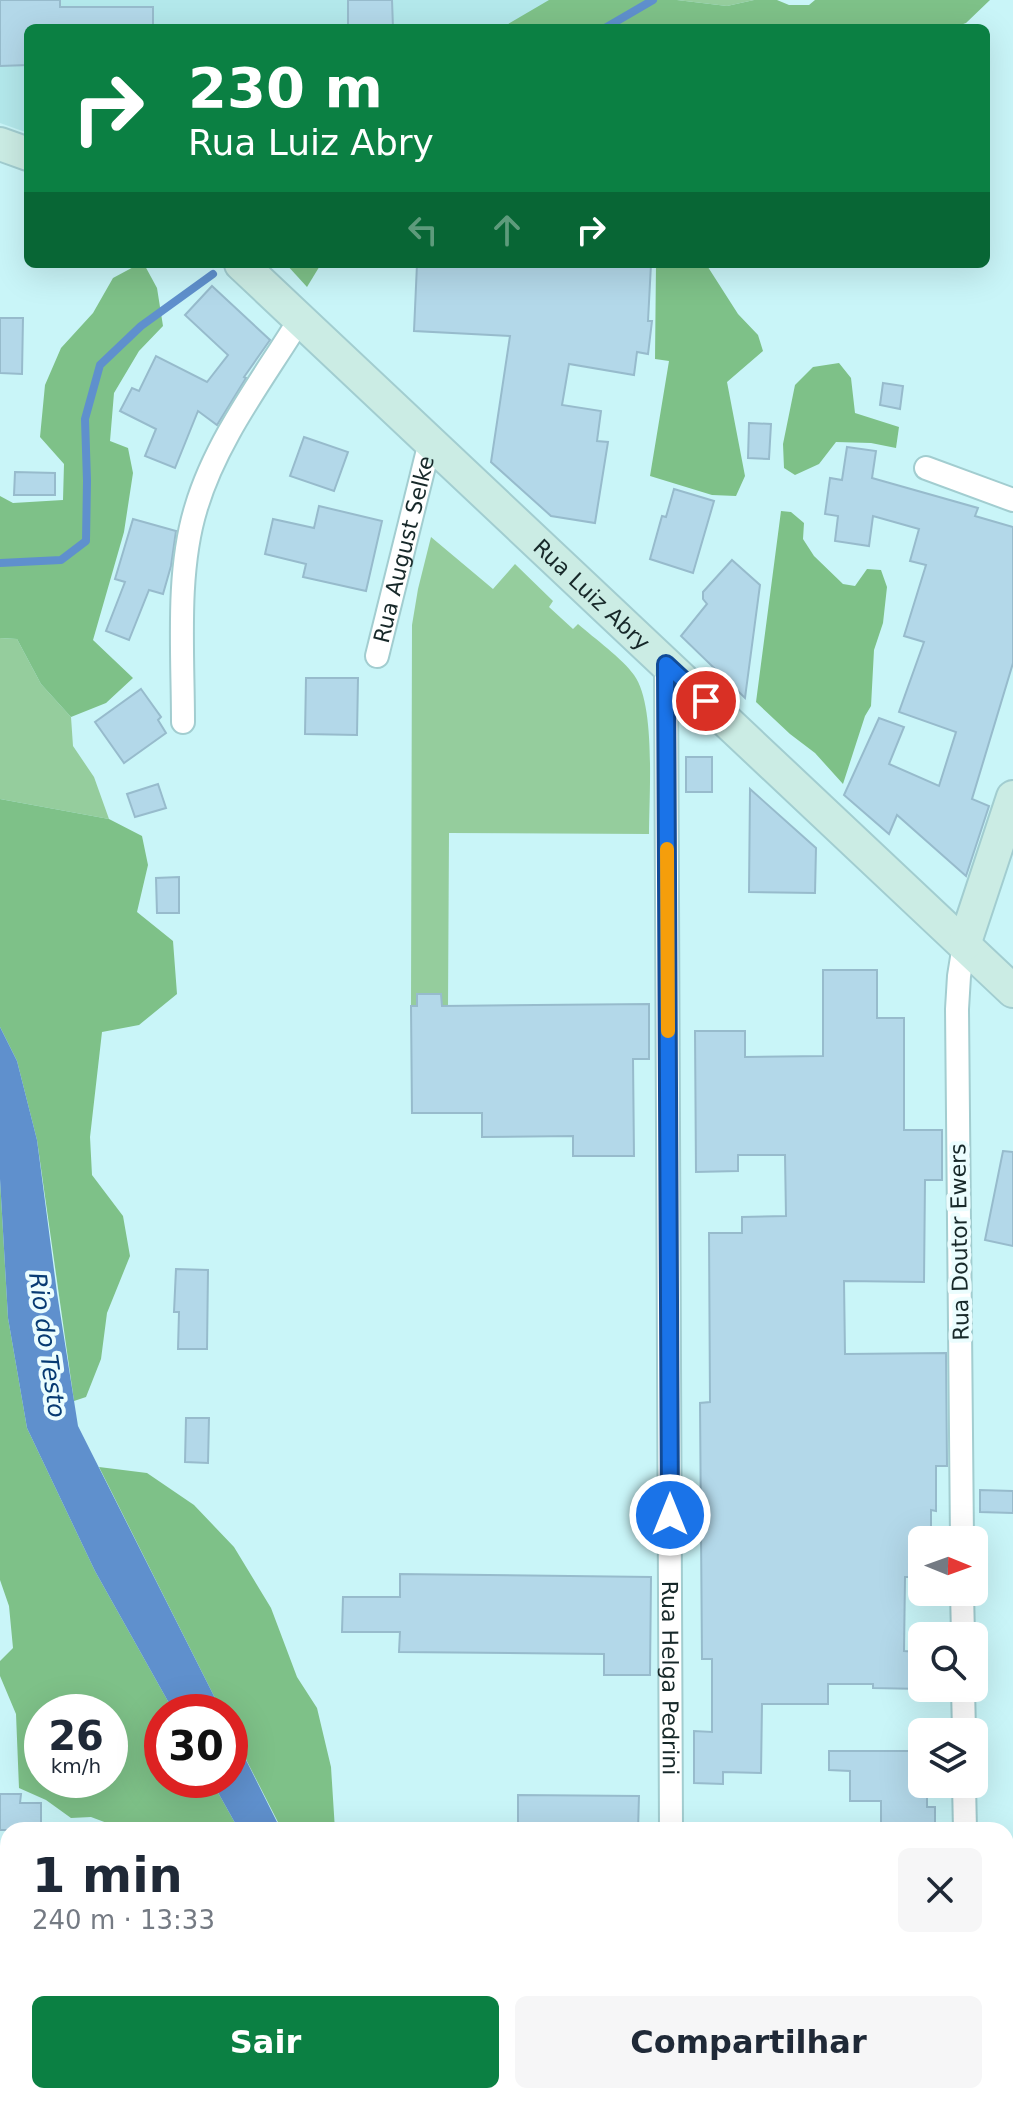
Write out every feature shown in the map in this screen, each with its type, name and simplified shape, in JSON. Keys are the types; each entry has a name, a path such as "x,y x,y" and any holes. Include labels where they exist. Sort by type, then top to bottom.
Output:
{"main road":[{"path":"0,144 24,153"},
{"name":"Rua Luiz Abry","path":"245,268 1013,991"},
{"path":"964,945 1006,838 1013,797"}],"street":[{"path":"183,722 184,581 196,508 209,471 225,441 300,319"},
{"name":"Rua August Selke","path":"377,656 430,442"},
{"path":"926,468 1013,500"},
{"name":"Rua Helga Pedrini","path":"666,664 671,1822"},
{"name":"Rua Doutor Ewers","path":"962,1526 957,1009 964,945"},
{"path":"964,1798 965,1822"}],"shaded area":[{"path":"0,0 641,0 602,24 24,24 24,132 0,123"}],"green space":[{"path":"549,0 677,0 727,6 754,0 809,5 815,0 990,0 963,24 508,24"},
{"path":"677,0 754,0 727,6"},
{"path":"132,268 146,268 157,288 163,326 139,351 114,393 110,441 128,448 133,473 124,532 93,640 133,678 106,703 71,717 41,684 17,639 0,638 0,496 13,503 63,500 64,464 40,437 45,385 61,348 93,313 113,278"},
{"path":"290,268 319,268 307,287"},
{"path":"656,268 709,268 738,314 758,335 763,351 727,382 745,476 736,496 712,495 650,476 669,361 655,359"},
{"path":"839,363 851,378 855,413 899,427 896,448 871,443 836,442 819,464 795,475 784,468 783,444 795,385 813,367"},
{"path":"781,511 791,512 804,523 803,539 814,556 843,584 855,586 867,569 881,570 887,587 883,623 874,650 871,706 843,784 815,753 756,702"},
{"path":"431,537 493,589 515,564 553,601 549,607 573,629 578,624 634,675 646,707 648,728 649,834 449,833 448,1006 411,1006 412,625"},
{"path":"0,638 17,639 41,684 71,717 73,746 94,777 109,819 0,799"},
{"path":"0,799 109,819 142,836 148,865 137,912 173,941 177,994 139,1025 102,1032 90,1137 92,1175 123,1216 130,1256 107,1313 101,1359 86,1397 74,1401 37,1140 17,1061 0,1027"},
{"path":"0,1179 8,1318 27,1428 95,1571 164,1694 144,1694 144,1798 221,1798 235,1822 104,1822 91,1817 71,1818 42,1798 128,1798 128,1694 24,1694 24,1790 19,1788 16,1714 0,1676 0,1661 13,1648 9,1606 0,1580"},
{"path":"99,1467 147,1473 194,1505 234,1547 271,1608 297,1677 317,1708 331,1767 334,1822 278,1822 248,1763 248,1694 213,1694"}],"water":[{"name":"Rio do Testo","path":"0,1027 17,1061 37,1140 78,1426 213,1694 164,1694 95,1571 27,1428 8,1318 0,1179"},
{"path":"248,1764 277,1822 235,1822 221,1798 248,1798"}],"building":[{"path":"0,0 60,0 60,7 153,7 153,24 24,24 24,65 0,66"},
{"path":"348,0 392,0 393,24 348,24"},
{"path":"417,268 651,268 648,321 652,321 648,354 637,352 634,375 569,364 562,405 601,411 597,441 608,442 595,523 551,516 491,462 510,336 414,331"},
{"path":"212,286 270,340 244,377 217,425 198,411 175,468 145,456 156,429 120,411 132,388 139,391 156,356 207,382 228,355 185,315"},
{"path":"0,318 23,318 22,374 0,373"},
{"path":"883,383 903,386 900,409 880,405"},
{"path":"749,423 771,424 769,459 748,458"},
{"path":"304,437 348,452 334,491 290,476"},
{"path":"847,447 876,451 872,478 978,508 975,516 1013,527 1013,663 972,799 989,806 966,876 897,815 889,834 844,795 879,718 904,727 889,764 939,786 956,732 899,712 924,642 904,636 926,565 910,561 919,529 873,516 869,546 835,541 838,516 825,514 830,478 842,480"},
{"path":"15,472 55,473 55,495 14,495"},
{"path":"674,489 714,501 693,573 650,559 662,516 666,517"},
{"path":"319,506 382,521 366,591 303,577 306,564 265,554 273,519 314,528"},
{"path":"133,519 176,531 163,594 149,590 129,640 106,631 125,582 115,579"},
{"path":"732,560 760,585 745,698 681,636 707,604 703,592"},
{"path":"306,678 358,678 357,735 305,734"},
{"path":"141,689 161,717 158,720 166,733 124,763 95,722"},
{"path":"686,757 712,757 712,792 686,792"},
{"path":"158,784 166,808 135,817 127,794"},
{"path":"750,789 816,848 815,893 749,892"},
{"path":"179,877 179,913 157,913 156,878"},
{"path":"823,970 877,970 877,1018 904,1018 904,1130 942,1130 942,1180 925,1180 924,1282 844,1281 845,1354 946,1353 947,1466 936,1466 936,1511 931,1510 931,1526 908,1526 904,1651 908,1651 908,1689 873,1688 873,1684 828,1684 828,1704 762,1704 761,1773 723,1772 723,1784 694,1783 694,1731 712,1732 712,1659 702,1659 700,1403 710,1402 709,1233 742,1233 742,1217 786,1216 785,1155 738,1155 738,1171 696,1172 695,1031 745,1031 745,1057 823,1056"},
{"path":"417,994 441,994 442,1006 649,1004 649,1059 633,1059 634,1156 573,1156 573,1136 482,1137 482,1113 412,1113 411,1006 417,1006"},
{"path":"1003,1151 1013,1152 1013,1246 985,1240"},
{"path":"176,1269 208,1270 207,1349 178,1349 179,1312 174,1312"},
{"path":"186,1418 209,1418 208,1463 185,1462"},
{"path":"980,1490 1013,1491 1013,1513 980,1512"},
{"path":"400,1574 651,1577 650,1675 604,1675 604,1654 399,1652 400,1632 342,1632 343,1597 400,1597"},
{"path":"829,1751 908,1751 908,1798 927,1798 927,1807 935,1807 935,1822 881,1822 881,1801 850,1801 850,1771 829,1770"},
{"path":"0,1794 21,1794 20,1803 41,1803 41,1822 0,1822"},
{"path":"518,1795 639,1796 638,1822 518,1822"}],"waterway":[{"path":"612,24 653,0"},
{"path":"0,563 61,560 86,541 85,419 100,365 141,326 213,274"}],"slow traffic":[{"path":"667,849 668,1031"}],"route":[{"path":"670,1515 666,664 706,701"}]}
